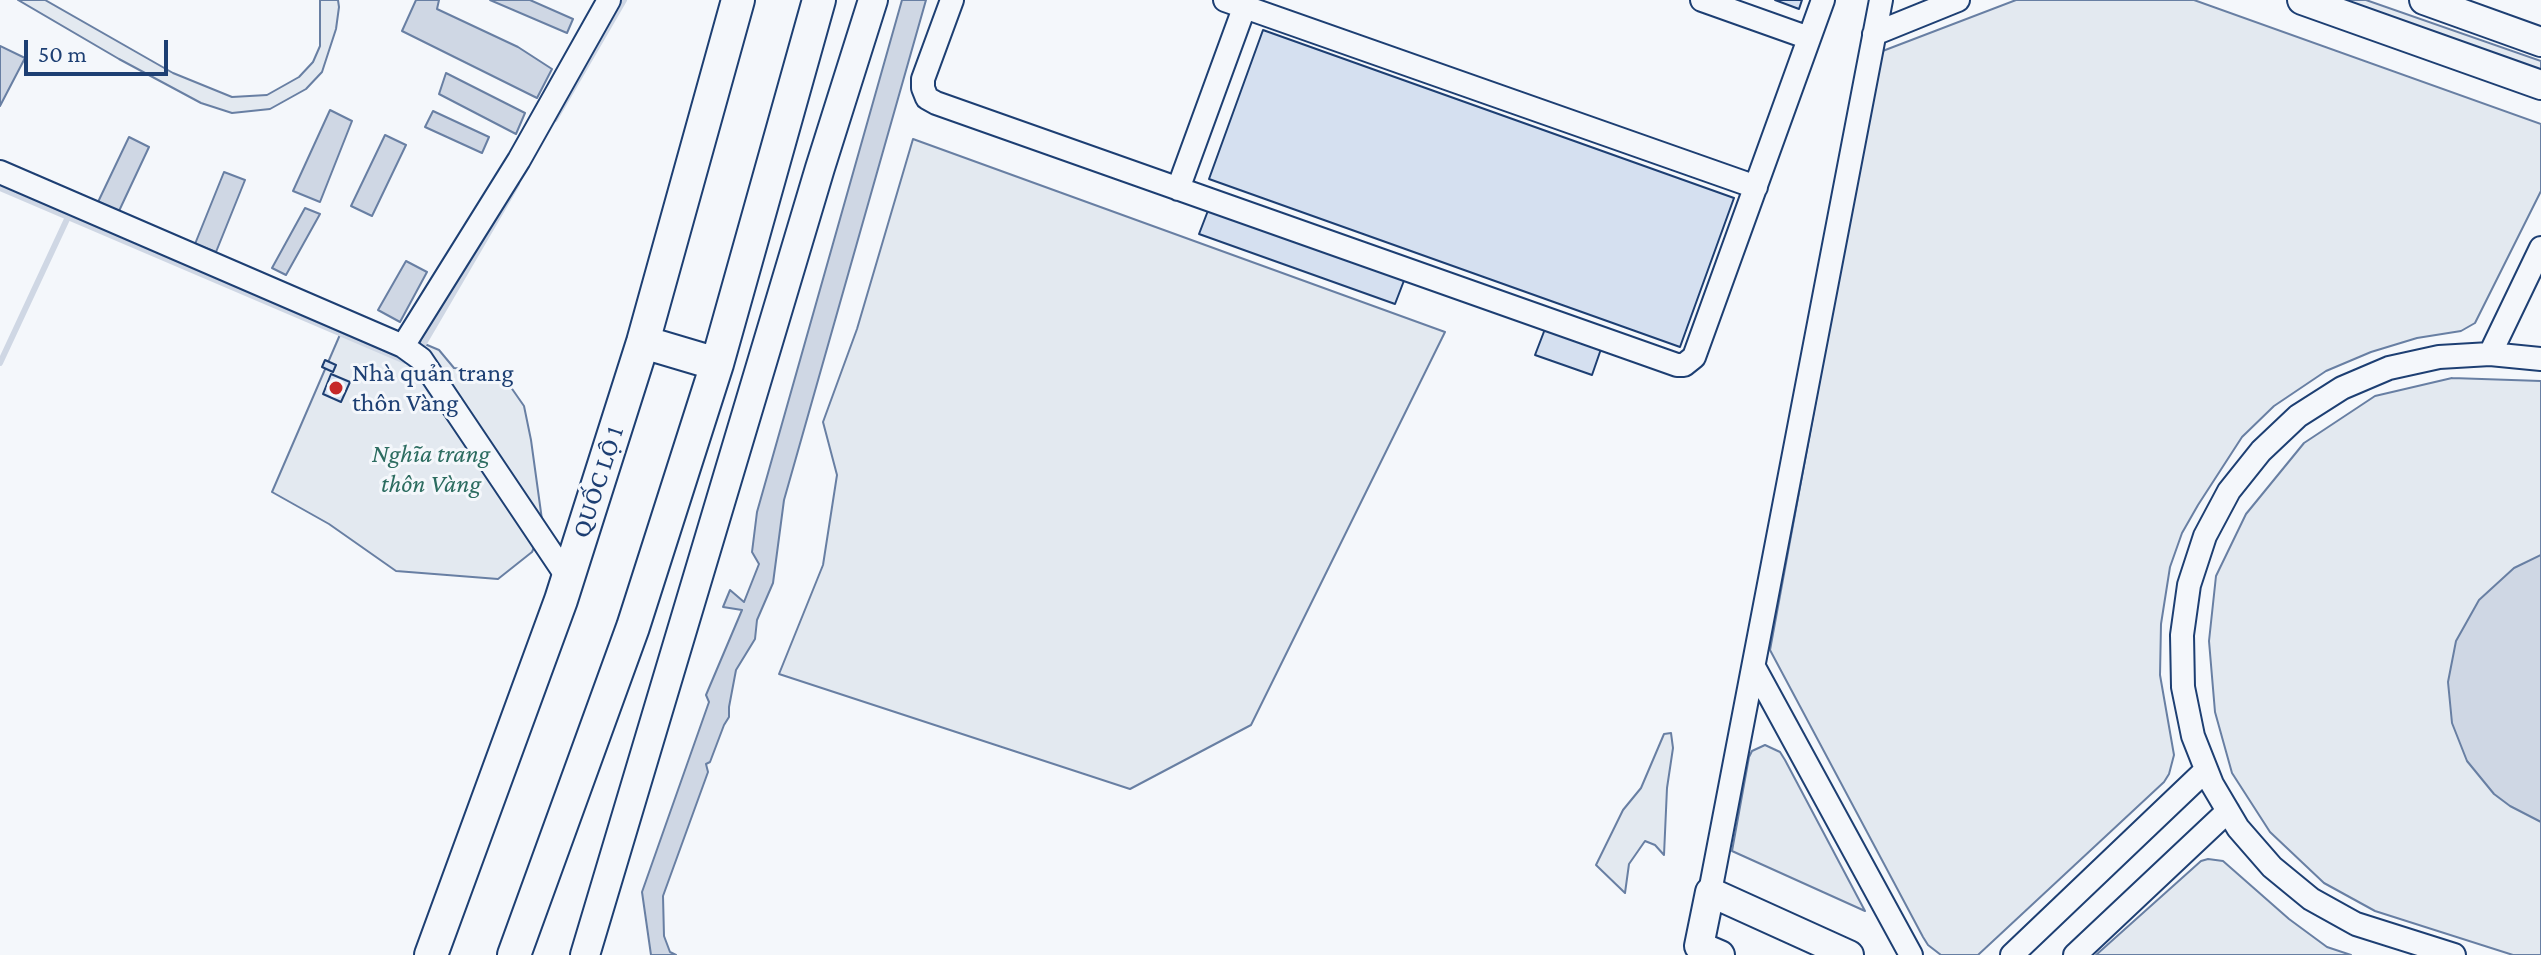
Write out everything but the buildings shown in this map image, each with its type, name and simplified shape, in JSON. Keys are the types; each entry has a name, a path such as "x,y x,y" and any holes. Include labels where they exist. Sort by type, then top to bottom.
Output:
{"highway":[{"name":"QUỐC LỘ 1","path":"431,955 568,578 643,342 738,0"},
{"path":"514,955 633,627 717,364 819,0"},
{"path":"643,342 717,364"}],"main road":[{"path":"585,955 815,184 873,0"},
{"path":"2302,0 2541,85"},
{"path":"2424,0 2541,42"},
{"path":"1720,955 1699,946 1710,892 1849,955"}],"street":[{"path":"412,352 609,0"},
{"path":"952,0 923,79 927,98 936,103 1648,355 1684,365 1694,357 1823,0"},
{"path":"1702,0 1809,38"},
{"path":"1710,892 1881,0"},
{"path":"1874,34 1958,0"},
{"path":"1178,189 1239,2 1756,187"},
{"path":"0,172 412,352 568,578"},
{"path":"2490,354 2541,248"},
{"path":"2454,955 2356,924 2311,899 2272,867 2238,828 2206,770 2193,736 2183,687 2182,635 2189,585 2201,548 2229,491 2261,451 2298,416 2342,388 2401,365 2439,357 2490,354 2541,359"},
{"path":"1754,667 1911,955"},
{"path":"2012,955 2206,770"},
{"path":"2075,955 2228,811"}],"green space":[{"path":"18,0 45,0 173,73 232,97 267,95 299,77 313,62 320,46 320,0 338,0 339,7 336,29 322,72 306,89 270,109 232,113 201,103"},
{"path":"2016,0 2194,0 2541,124 2541,191 2475,323 2461,331 2417,338 2371,352 2326,371 2274,406 2242,437 2182,533 2170,567 2161,624 2160,675 2174,755 2169,774 1978,955 1941,955 1923,937 1770,650 1880,52"},
{"path":"2342,0 2366,0 2541,61 2541,71"},
{"path":"913,139 1445,332 1251,725 1130,789 779,674 823,565 837,475 823,422 857,329"},
{"name":"Nghĩa trang thôn Vàng","path":"342,330 407,357 420,342 439,350 454,368 501,373 524,406 543,527 532,552 498,579 396,571 329,524 272,492"},
{"path":"2452,378 2541,381 2541,955 2513,955 2375,911 2324,883 2270,832 2232,773 2215,712 2209,641 2216,576 2246,514 2304,443 2375,396"},
{"path":"1671,733 1673,748 1667,788 1664,855 1655,845 1645,841 1629,864 1625,893 1596,865 1623,810 1641,788 1664,734"},
{"path":"1765,745 1780,752 1785,760 1865,911 1732,851 1749,757 1752,751"},
{"path":"2201,861 2223,861 2289,919 2327,947 2351,955 2096,955"}],"shaded area":[{"path":"416,0 439,0 437,9 518,47 552,69 537,98 402,31"},
{"path":"490,0 530,0 573,19 567,33"},
{"path":"902,0 926,0 784,500 773,583 757,620 755,639 736,670 729,717 710,762 706,764 708,772 663,896 664,936 670,952 676,955 651,955 642,892 709,702 706,695 742,610 723,607 730,590 744,602 759,564 752,552 757,512"},
{"path":"0,46 25,58 0,106"},
{"path":"446,73 525,113 516,134 439,94"},
{"path":"330,110 352,121 320,202 293,191"},
{"path":"433,111 489,137 482,153 425,127"},
{"path":"385,135 406,145 372,216 351,206"},
{"path":"129,137 149,147 119,211 98,202"},
{"path":"224,172 245,180 216,252 195,244"},
{"path":"305,208 320,214 286,275 272,268"},
{"path":"406,261 427,272 400,322 378,310"},
{"path":"2541,555 2541,822 2494,794 2467,761 2452,723 2448,682 2456,641 2479,600 2514,568"}],"waterway":[{"path":"555,119 624,0"},
{"path":"420,350 517,184"},
{"path":"0,188 405,361 412,358"},
{"path":"0,363 68,217"}],"place":[{"name":"Nhà quản trang thôn Vàng","path":"336,388"}]}
